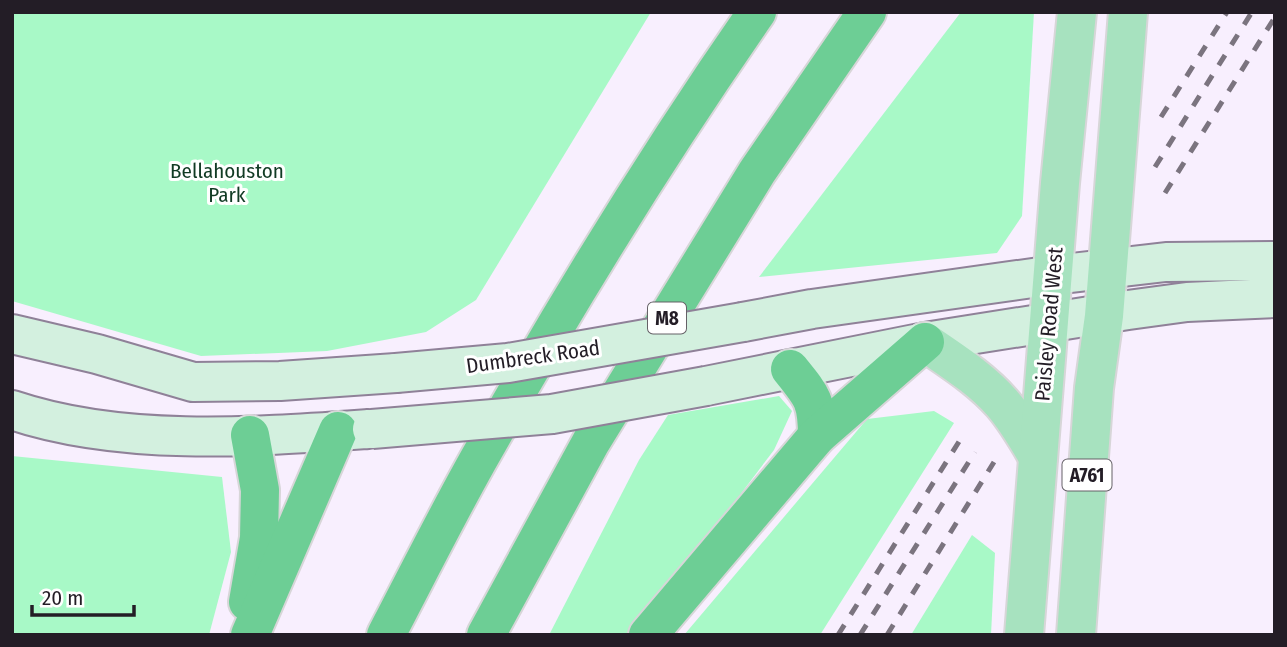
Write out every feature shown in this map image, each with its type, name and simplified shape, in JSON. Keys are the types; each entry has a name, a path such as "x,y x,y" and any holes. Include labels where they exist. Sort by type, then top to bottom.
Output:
{"highway":[{"path":"386,635 484,449 610,235 670,140 757,12"},
{"name":"M8","path":"486,635 591,442 757,172 867,12"},
{"path":"648,635 817,436 925,342"},
{"path":"790,369 810,394 817,410 817,436"},
{"path":"250,635 355,430"},
{"path":"243,635 259,538 260,489 250,435"}],"main road":[{"name":"Paisley Road West","path":"1024,635 1077,13"},
{"name":"A761","path":"1076,635 1094,387 1104,316 1128,14"},
{"name":"Dumbreck Road","path":"12,334 97,354 193,382 281,381 508,363 812,309 1108,268 1166,262 1275,261"},
{"path":"12,410 91,428 156,435 250,435 355,430 552,414 925,342 1187,302 1275,298"},
{"path":"743,321 790,369"},
{"path":"925,342 971,374 1000,401 1020,426 1038,457"},
{"path":"355,430 379,374"}],"green space":[{"name":"Bellahouston Park","path":"12,12 651,12 476,300 426,332 327,351 201,356 12,301"},
{"path":"961,12 1034,12 1022,216 997,253 759,277"},
{"path":"779,396 792,411 774,450 634,635 549,635 639,460 668,415"},
{"path":"934,411 954,423 820,635 684,635 867,419"},
{"path":"12,456 222,477 231,552 209,635 12,635"},
{"path":"972,535 995,553 991,635 911,635"}],"railway":[{"path":"1161,117 1227,12"},
{"path":"1155,167 1252,12"},
{"path":"1165,193 1275,17"},
{"path":"838,635 960,440"},
{"path":"860,635 975,452"},
{"path":"887,635 994,462"}]}
